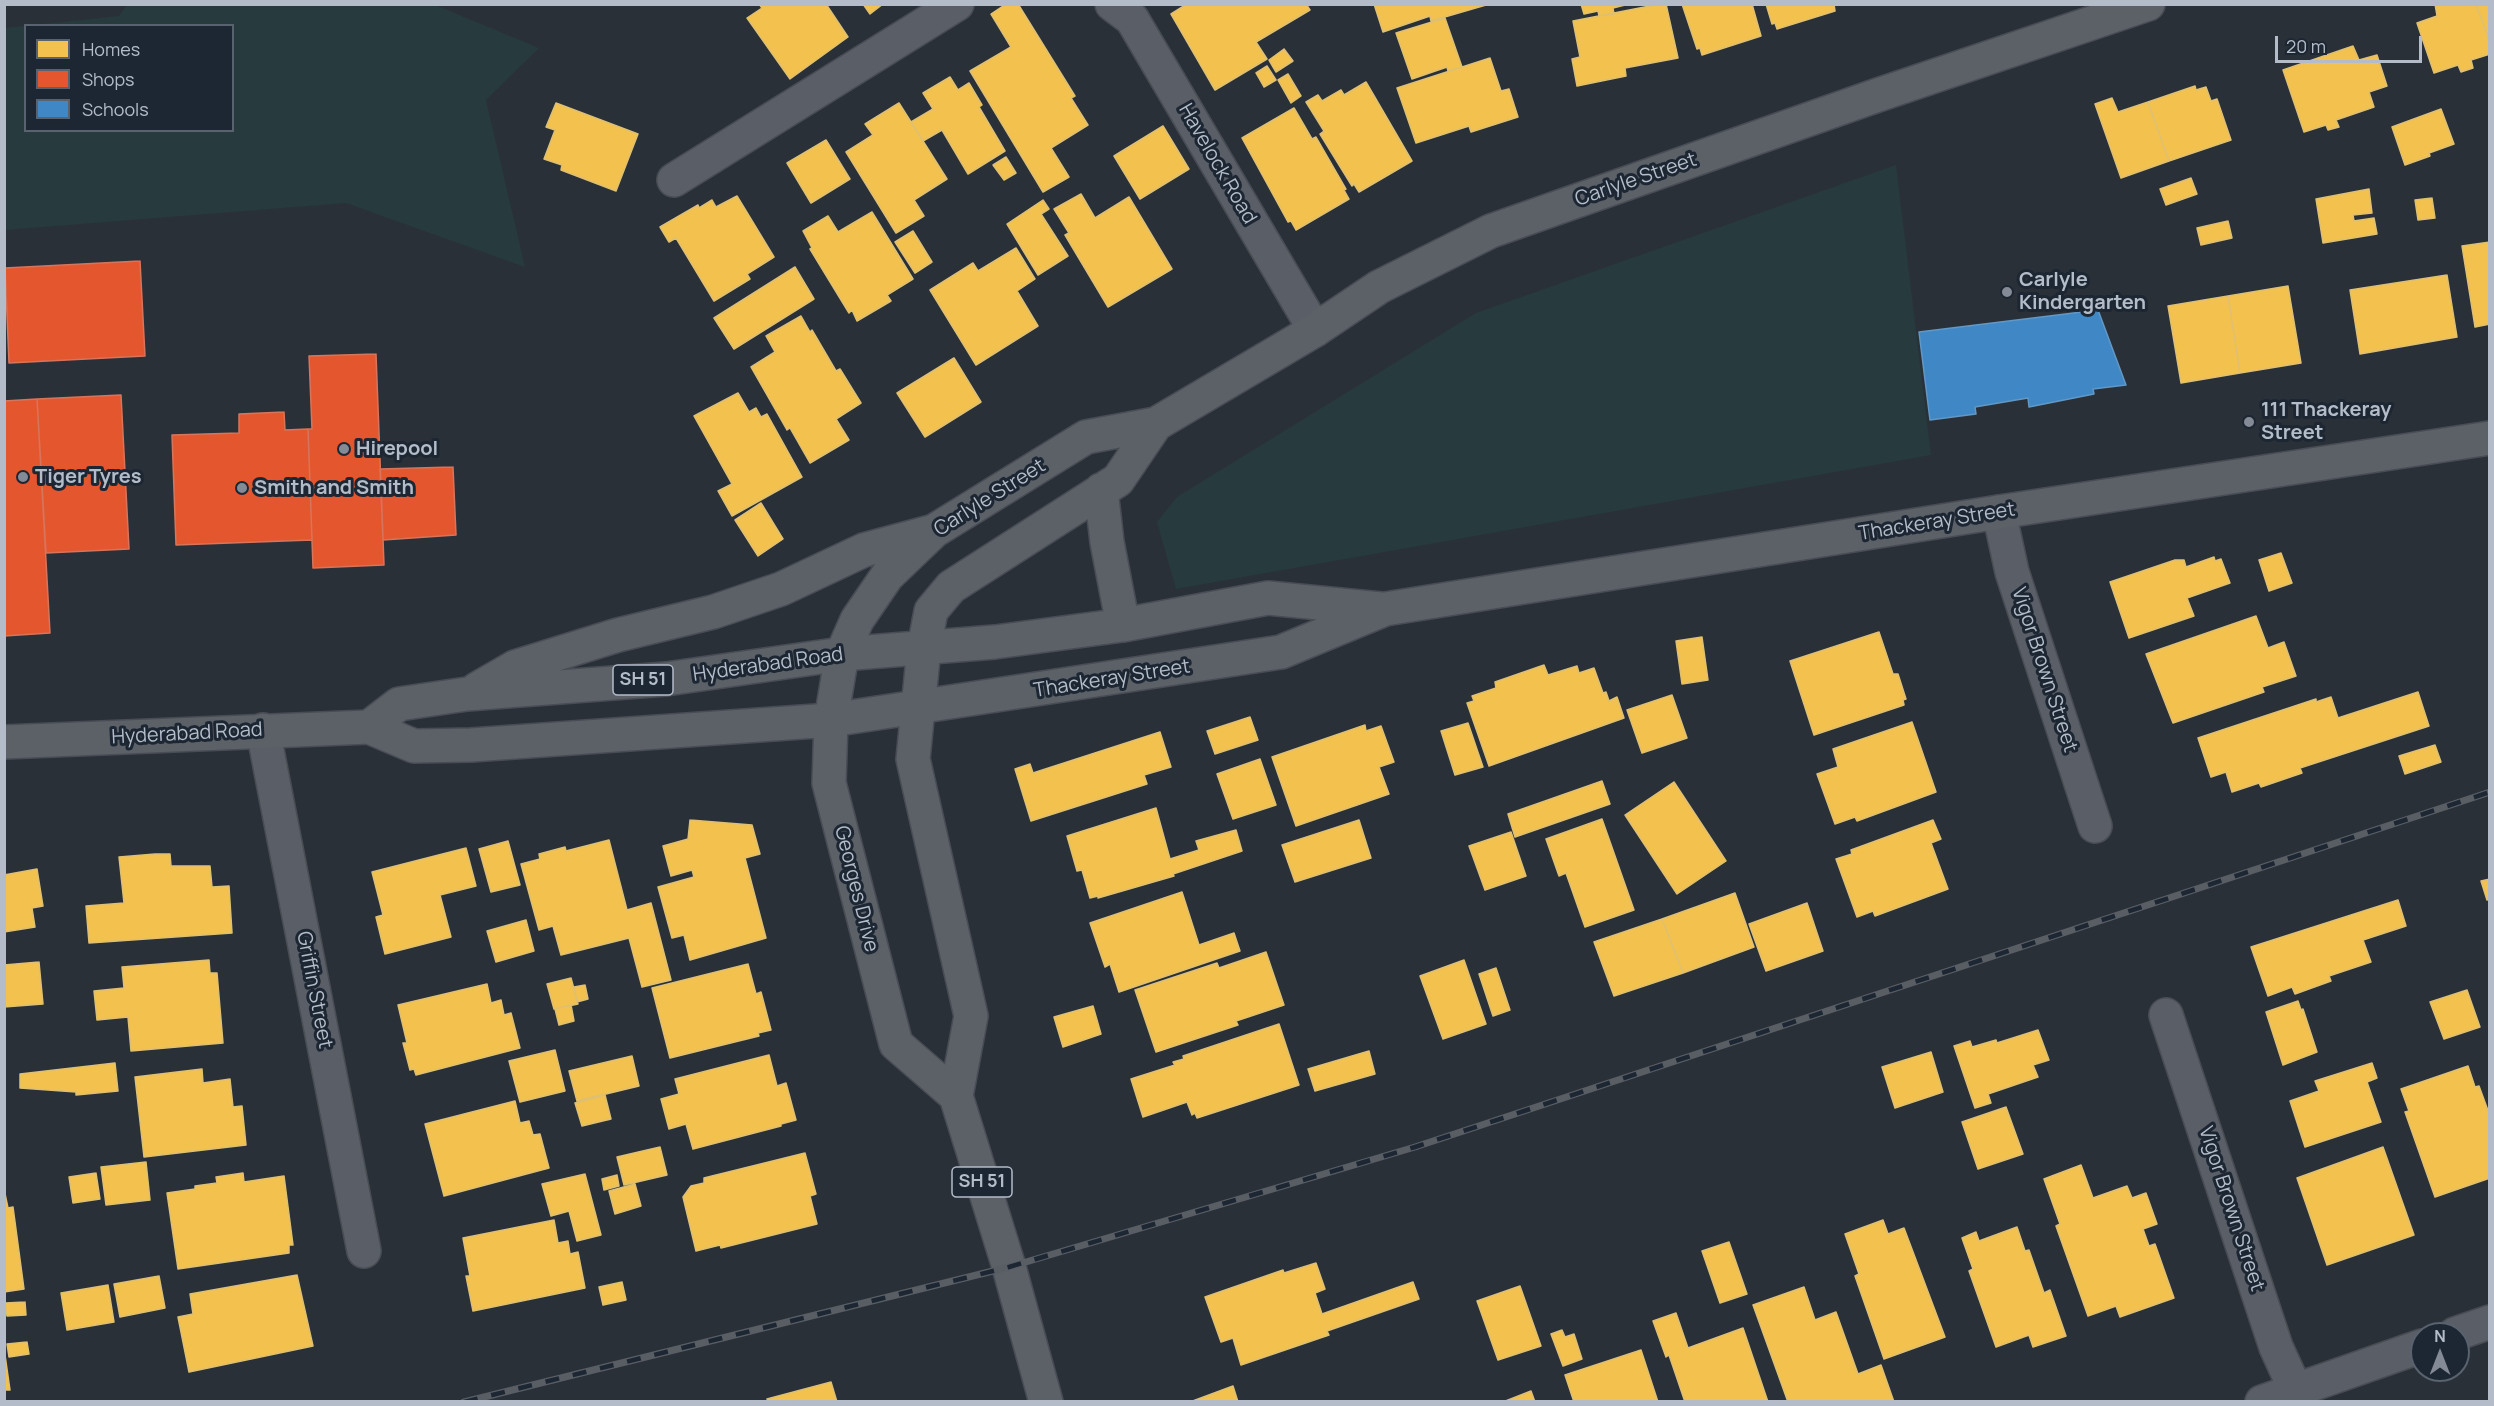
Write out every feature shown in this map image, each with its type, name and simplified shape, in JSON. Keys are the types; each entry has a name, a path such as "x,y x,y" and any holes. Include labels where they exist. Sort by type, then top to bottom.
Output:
{"main road":[{"name":"Carlyle Street","path":"842,654 857,620 887,576 934,531 1086,437 1156,424 1315,330 1379,287 1491,231 1867,99 2148,4"},
{"name":"Carlyle Street","path":"920,707 924,648 931,611 951,587 1118,480 1156,424"},
{"name":"Thackeray Street","path":"831,720 1281,652 1385,609 1999,512 2490,438"},
{"path":"1101,490 1107,542 1123,625"},
{"path":"467,694 515,667 618,635 713,612 781,589 864,550 934,531"},
{"name":"Thackeray Street","path":"924,648 995,642 1123,625 1268,598 1385,609"},
{"name":"Hyderabad Road","path":"369,727 399,704 467,694 666,679 842,654 924,648"},
{"name":"Georges Drive","path":"842,654 831,720 829,783 896,1044 956,1096"},
{"name":"SH 51","path":"920,707 913,759 971,1016 956,1096 1009,1267 1046,1401"},
{"name":"Hyderabad Road","path":"4,742 369,727 414,746 831,720"}],"street":[{"path":"674,180 957,4"},
{"name":"Havelock Road","path":"1112,4 1132,19 1315,330"},
{"name":"Vigor Brown Street","path":"1999,512 2012,572 2095,826"},
{"name":"Griffin Street","path":"263,730 364,1251"},
{"name":"Vigor Brown Street","path":"2166,1015 2276,1347 2298,1396"},
{"path":"2470,1329 2490,1322"},
{"path":"2262,1401 2298,1396 2410,1351"}],"green space":[{"path":"127,5 435,5 539,48 486,100 525,267 346,203 5,230 5,28 24,26 24,132 234,132 234,24 43,24 119,16"},
{"path":"1896,165 1931,455 1176,589 1157,522 1177,497 1476,313"}],"building: Homes":[{"path":"759,4 826,4 848,37 790,79 747,18 762,8"},
{"path":"863,4 883,4 870,14"},
{"path":"1006,4 1018,4 1075,96 1071,98 1088,125 1051,148 1069,177 1043,192 970,71 1011,47 991,14"},
{"path":"1187,4 1306,4 1310,10 1256,42 1267,59 1215,90 1171,14"},
{"path":"1374,4 1486,5 1431,21 1430,16 1383,32"},
{"path":"1581,4 1629,4 1613,8 1614,14 1599,16 1598,11 1584,14"},
{"path":"1666,4 1678,58 1625,68 1626,76 1577,86 1572,59 1580,57 1573,21"},
{"path":"1682,4 1752,4 1761,36 1702,55 1700,48 1697,49"},
{"path":"1766,4 1834,4 1835,11 1777,29 1775,23 1772,24"},
{"path":"2435,4 2476,4 2490,43 2490,54 2471,60 2473,68 2461,72 2458,65 2434,73 2417,23 2437,16"},
{"path":"2476,4 2490,4 2490,43"},
{"path":"1445,18 1462,67 1448,71 1447,67 1412,79 1396,33"},
{"path":"2353,46 2359,60 2377,55 2387,86 2369,92 2374,107 2336,120 2339,127 2328,130 2326,125 2304,132 2283,70"},
{"path":"1284,49 1293,61 1276,72 1269,60"},
{"path":"1490,58 1501,91 1509,89 1518,117 1471,132 1469,126 1416,143 1397,88"},
{"path":"1267,66 1276,80 1264,87 1256,73"},
{"path":"1288,74 1301,96 1291,103 1278,80"},
{"path":"950,77 958,90 969,83 982,105 979,107 1005,151 968,174 942,130 923,141 911,122 933,109 923,93"},
{"path":"1366,82 1412,161 1359,192 1354,184 1352,186 1320,134 1324,131 1306,102 1318,95 1322,101 1341,90 1344,95"},
{"path":"2195,86 2196,90 2206,87 2211,101 2217,99 2231,140 2169,161 2148,102"},
{"path":"2112,98 2118,112 2148,102 2169,161 2121,178 2095,104"},
{"path":"556,103 638,134 616,191 561,170 562,165 544,159 555,130 546,127"},
{"path":"899,103 947,179 914,200 924,216 896,233 846,152 873,135 865,124"},
{"path":"1294,108 1312,139 1316,137 1346,189 1344,190 1349,199 1296,230 1291,221 1288,222 1242,138"},
{"path":"2441,109 2454,144 2405,165 2392,127"},
{"path":"1163,126 1189,169 1140,199 1114,156"},
{"path":"826,140 850,179 811,203 787,163"},
{"path":"1006,157 1016,173 1004,180 993,165"},
{"path":"2191,178 2197,194 2166,205 2160,189"},
{"path":"2369,189 2372,213 2353,215 2354,221 2374,218 2377,234 2323,243 2316,199"},
{"path":"1081,194 1095,218 1129,197 1172,269 1108,307 1065,235 1069,233 1054,209"},
{"path":"737,196 774,257 747,274 750,279 714,301 676,238 669,242 660,227 698,205 699,208 712,200 716,207"},
{"path":"2432,198 2435,218 2418,220 2415,200"},
{"path":"1043,200 1049,209 1041,214 1068,256 1038,275 1007,224"},
{"path":"872,212 913,279 887,295 891,301 857,321 852,310 849,313 810,249 812,248 803,231 828,216 838,232"},
{"path":"2228,221 2232,238 2201,245 2197,228"},
{"path":"913,231 932,262 915,273 895,242"},
{"path":"2490,242 2490,324 2475,327 2462,246"},
{"path":"1016,248 1035,279 1017,291 1038,326 976,365 930,290 973,263 978,271"},
{"path":"795,267 814,299 734,349 714,318"},
{"path":"2447,275 2457,337 2360,354 2350,290"},
{"path":"2288,286 2301,363 2240,373 2228,296"},
{"path":"2228,296 2240,373 2181,383 2168,306"},
{"path":"801,316 836,371 840,369 861,403 836,419 849,440 810,463 790,428 787,430 751,367 775,352 766,336"},
{"path":"954,358 981,402 925,437 897,393"},
{"path":"738,393 749,412 756,408 761,417 767,414 802,477 732,516 718,491 732,484 694,416"},
{"path":"761,503 783,539 758,556 735,520"},
{"path":"2281,553 2292,583 2269,591 2259,560"},
{"path":"2214,557 2215,561 2221,559 2230,583 2187,598 2194,616 2129,638 2110,582 2175,560 2184,560 2186,567"},
{"path":"2256,616 2268,648 2284,642 2296,676 2262,687 2264,692 2173,723 2146,654"},
{"path":"1879,632 1893,674 1898,674 1906,699 1903,700 1904,705 1814,735 1790,661"},
{"path":"1702,637 1708,680 1682,684 1676,641"},
{"path":"1544,665 1548,675 1577,666 1579,673 1594,668 1603,693 1606,692 1609,701 1617,697 1624,718 1489,766 1467,703 1474,701 1472,696 1496,688 1495,682"},
{"path":"2418,692 2429,726 2300,768 2302,773 2261,787 2259,783 2232,792 2226,772 2211,777 2198,738 2316,699 2316,702 2331,697 2338,718"},
{"path":"1672,695 1687,738 1642,753 1627,710"},
{"path":"1250,717 1258,740 1215,754 1207,731"},
{"path":"1912,722 1936,792 1857,821 1855,817 1835,824 1817,774 1838,767 1833,749"},
{"path":"1468,723 1483,767 1455,775 1441,731"},
{"path":"1365,725 1366,731 1381,726 1394,762 1379,767 1389,794 1296,826 1272,757"},
{"path":"1160,732 1171,767 1144,775 1147,784 1031,821 1015,769 1030,764 1033,773"},
{"path":"2435,745 2441,762 2405,774 2399,756"},
{"path":"1260,759 1276,805 1233,819 1217,774"},
{"path":"1602,781 1610,804 1515,837 1508,814"},
{"path":"1674,782 1726,861 1677,894 1625,815"},
{"path":"1156,808 1170,859 1199,850 1196,841 1236,830 1242,851 1173,874 1174,876 1098,898 1098,896 1090,898 1082,870 1077,871 1067,836"},
{"path":"1602,819 1634,910 1585,927 1566,873 1559,876 1546,839"},
{"path":"690,820 752,825 760,854 745,858 766,938 690,960 684,935 672,938 658,887 694,877 692,870 671,876 663,846 688,839"},
{"path":"1359,820 1371,858 1295,882 1282,845"},
{"path":"1933,820 1941,839 1931,843 1948,889 1875,916 1873,911 1857,917 1836,859 1852,854 1851,850"},
{"path":"1511,832 1526,876 1485,890 1469,846"},
{"path":"609,840 627,910 651,903 671,980 642,987 629,938 561,955 553,926 539,930 521,864 540,859 539,854 565,847 566,851"},
{"path":"508,841 520,885 491,892 479,849"},
{"path":"466,848 476,886 440,895 451,937 385,954 376,917 383,915 372,872"},
{"path":"170,854 171,866 210,866 212,887 229,886 232,933 89,943 86,906 124,903 119,857"},
{"path":"37,869 43,906 32,908 35,927 4,932 4,875"},
{"path":"2490,879 2490,899 2487,900 2481,881"},
{"path":"1182,892 1199,945 1234,933 1240,951 1119,992 1110,964 1105,967 1090,923"},
{"path":"1735,893 1754,947 1683,973 1662,919"},
{"path":"2398,900 2406,926 2363,940 2371,962 2329,976 2331,981 2295,994 2292,987 2268,996 2251,947"},
{"path":"1807,903 1823,951 1766,971 1749,924"},
{"path":"1662,919 1683,973 1614,996 1594,942"},
{"path":"526,920 534,951 496,962 487,931"},
{"path":"1266,952 1284,1005 1236,1021 1238,1025 1156,1052 1135,990 1217,963 1219,968"},
{"path":"209,960 210,973 217,973 223,1043 131,1051 128,1017 97,1020 94,991 124,988 122,967"},
{"path":"1464,960 1486,1024 1443,1039 1420,976"},
{"path":"39,962 43,1004 4,1007 4,965"},
{"path":"748,964 756,994 761,992 771,1030 758,1033 759,1036 670,1058 652,988"},
{"path":"1496,968 1510,1010 1493,1016 1479,974"},
{"path":"571,978 578,1004 554,1009 547,984"},
{"path":"487,984 491,1003 501,1000 504,1015 511,1013 520,1048 416,1075 414,1069 410,1070 403,1043 407,1043 398,1005"},
{"path":"585,985 588,999 577,1002 574,987"},
{"path":"2467,990 2480,1027 2444,1039 2430,1002"},
{"path":"2298,1001 2301,1010 2303,1009 2317,1052 2283,1065 2266,1012"},
{"path":"571,1005 574,1021 559,1025 555,1009"},
{"path":"1093,1006 1101,1034 1063,1047 1054,1017"},
{"path":"1279,1024 1299,1085 1197,1118 1195,1113 1192,1115 1187,1102 1143,1117 1131,1079 1175,1065 1173,1062 1184,1059 1183,1056"},
{"path":"2038,1030 2049,1060 2033,1065 2038,1077 1988,1094 1991,1103 1975,1108 1954,1046 1970,1041 1972,1047 1996,1040 1997,1043"},
{"path":"555,1050 565,1091 520,1102 509,1061"},
{"path":"1369,1051 1375,1074 1315,1091 1308,1069"},
{"path":"1931,1052 1943,1092 1895,1108 1882,1067"},
{"path":"769,1055 777,1086 786,1083 796,1120 693,1149 686,1124 669,1129 661,1099 679,1094 675,1079"},
{"path":"632,1056 639,1086 577,1101 569,1071"},
{"path":"115,1063 118,1091 76,1095 76,1092 20,1088 20,1074"},
{"path":"2372,1063 2377,1078 2367,1082 2381,1122 2305,1147 2290,1101 2319,1091 2315,1081"},
{"path":"2468,1066 2475,1087 2479,1086 2490,1116 2490,1178 2435,1197 2405,1112 2409,1111 2401,1089"},
{"path":"202,1069 203,1083 230,1079 233,1107 242,1106 246,1145 144,1157 135,1077"},
{"path":"605,1095 611,1119 582,1126 575,1103"},
{"path":"515,1101 520,1123 529,1121 533,1135 540,1134 549,1168 444,1196 425,1124"},
{"path":"2006,1107 2023,1154 1978,1169 1962,1122"},
{"path":"660,1147 667,1175 624,1185 617,1157"},
{"path":"2383,1147 2414,1235 2327,1265 2297,1178"},
{"path":"805,1153 816,1194 810,1196 817,1224 721,1248 720,1245 696,1251 683,1197 691,1186 704,1183 704,1178"},
{"path":"146,1162 150,1200 106,1205 101,1167"},
{"path":"2081,1165 2093,1198 2127,1186 2132,1198 2146,1193 2157,1224 2143,1229 2149,1246 2155,1244 2174,1298 2120,1317 2116,1306 2088,1316 2056,1226 2060,1224 2044,1179"},
{"path":"96,1173 100,1199 73,1203 69,1177"},
{"path":"243,1173 244,1182 284,1176 293,1245 289,1245 289,1253 178,1269 167,1193 195,1189 195,1186 217,1183 216,1177"},
{"path":"585,1174 601,1235 577,1241 569,1211 551,1216 542,1184"},
{"path":"617,1175 619,1186 604,1190 602,1179"},
{"path":"635,1184 641,1206 615,1214 609,1191"},
{"path":"4,1189 8,1208 13,1207 24,1289 4,1292"},
{"path":"554,1220 558,1243 568,1241 570,1254 578,1252 585,1288 473,1311 466,1276 470,1276 463,1238"},
{"path":"1883,1220 1888,1234 1904,1228 1945,1337 1884,1359 1855,1276 1859,1274 1845,1234"},
{"path":"2017,1227 2025,1251 2029,1250 2044,1293 2050,1290 2066,1336 2033,1347 2029,1335 1996,1347 1969,1271 1973,1269 1962,1238 1976,1232 1979,1241"},
{"path":"1729,1242 1747,1294 1720,1303 1702,1251"},
{"path":"1316,1263 1325,1289 1315,1293 1322,1314 1413,1282 1419,1299 1327,1331 1329,1335 1241,1365 1233,1338 1221,1342 1205,1297 1283,1270 1284,1273"},
{"path":"297,1275 313,1346 189,1372 178,1317 193,1314 190,1294"},
{"path":"159,1276 165,1308 120,1317 114,1284"},
{"path":"622,1282 626,1300 603,1305 599,1287"},
{"path":"108,1285 114,1322 67,1330 61,1293"},
{"path":"1520,1286 1541,1346 1498,1360 1477,1301"},
{"path":"1804,1287 1815,1320 1836,1312 1858,1374 1881,1365 1894,1402 1788,1402 1753,1305"},
{"path":"25,1302 26,1315 7,1316 5,1303"},
{"path":"1676,1313 1688,1348 1743,1328 1768,1402 1685,1402 1669,1355 1666,1357 1653,1321"},
{"path":"1562,1330 1565,1337 1574,1334 1582,1359 1563,1366 1551,1334"},
{"path":"27,1342 29,1354 9,1357 7,1344"},
{"path":"4,1348 10,1390 4,1390"},
{"path":"1641,1350 1658,1402 1574,1402 1565,1375"},
{"path":"831,1382 837,1402 768,1402 767,1399"},
{"path":"1233,1386 1238,1402 1190,1402"},
{"path":"1531,1391 1535,1402 1503,1402"}],"building: Shops":[{"path":"140,261 145,356 9,363 5,268"},
{"name":"Hirepool","path":"376,354 384,565 313,568 308,429 312,429 309,356"},
{"path":"121,395 129,549 46,553 37,399"},
{"name":"Tiger Tyres","path":"37,399 50,633 4,636 4,401"},
{"name":"Smith and Smith","path":"284,412 285,430 308,429 312,540 176,545 172,435 239,433 239,414"},
{"path":"453,467 456,535 383,540 380,469"}],"building: Schools":[{"path":"2098,310 2126,385 2093,389 2094,394 2029,407 2028,398 1975,407 1976,414 1930,420 1919,332"}],"railway":[{"path":"464,1402 1009,1267 1415,1147 2490,792"}],"place":[{"name":"Carlyle Kindergarten","path":"2007,292"},
{"name":"111 Thackeray Street","path":"2249,422"},
{"name":"Hirepool","path":"344,449"},
{"name":"Tiger Tyres","path":"23,477"},
{"name":"Smith and Smith","path":"242,488"}]}
